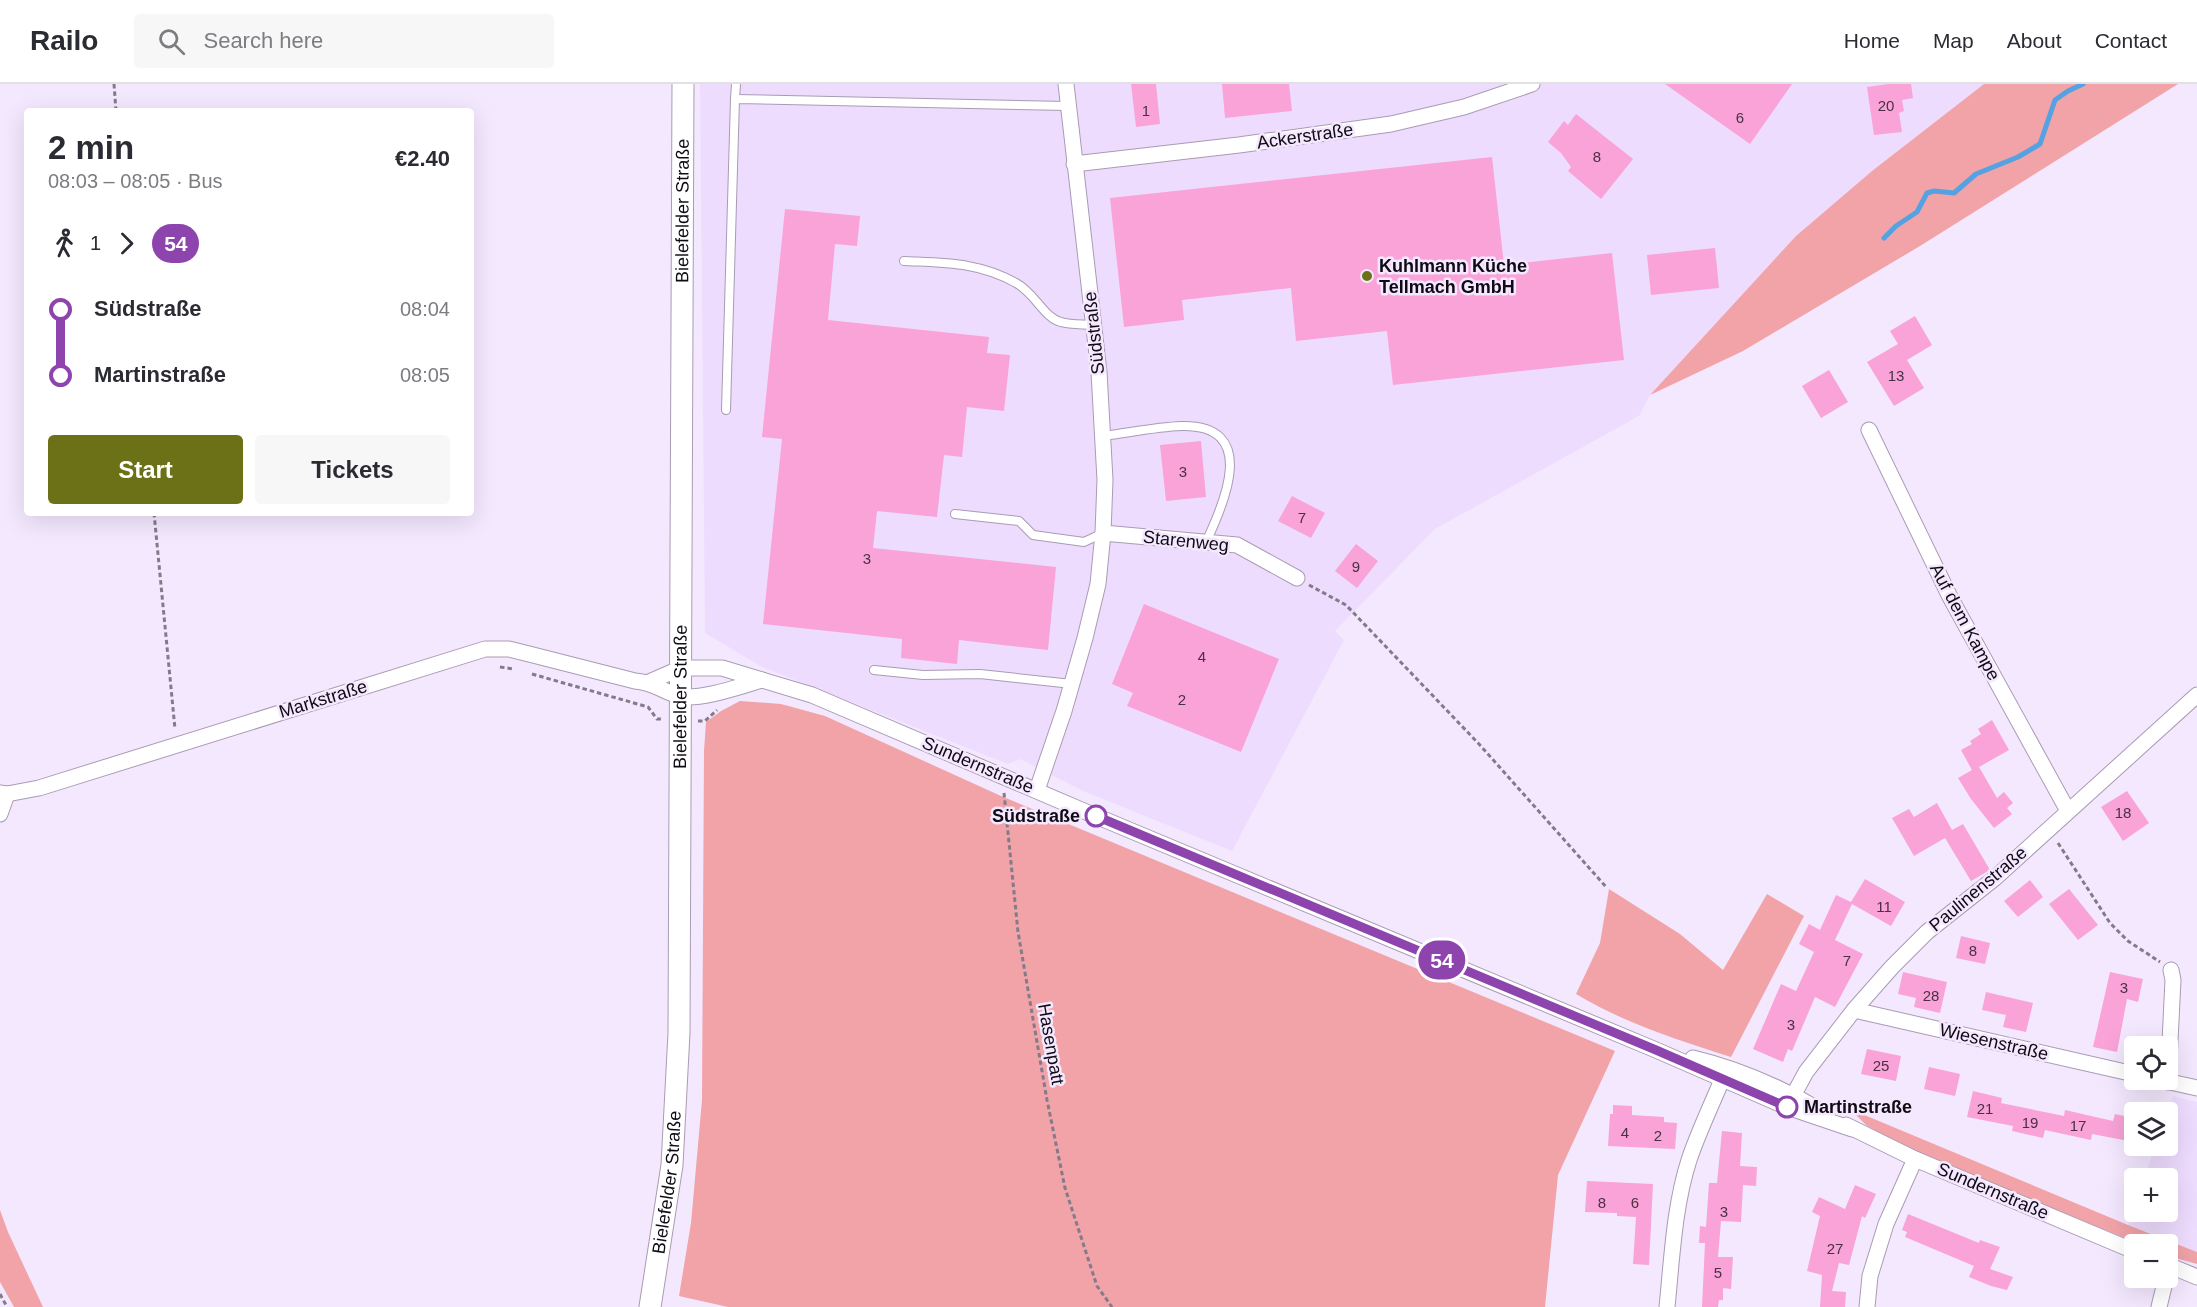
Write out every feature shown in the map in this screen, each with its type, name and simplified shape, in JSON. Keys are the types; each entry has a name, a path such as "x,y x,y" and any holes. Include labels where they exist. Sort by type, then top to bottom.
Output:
{"main road":[{"name":"Bielefelder Straße","path":"650,1307 672,1164 679,1033 683,84"}],"street":[{"name":"Südstraße","path":"1037,790 1071,684 1098,584 1103,532 1105,480 1099,372 1066,84"},
{"name":"Ackerstraße","path":"1074,164 1239,145 1391,124 1464,107 1532,84"},
{"name":"Auf dem Kampe","path":"1869,430 1950,597 2068,811"},
{"name":"Starenweg","path":"1103,532 1237,545 1297,578"},
{"name":"Markstraße","path":"4,794 39,788 485,649 509,649 635,681 649,682 681,696"},
{"name":"Sundernstraße","path":"681,668 722,668 812,694 1656,1050 1725,1073 1915,1159 2124,1247"},
{"path":"649,682 681,668"},
{"path":"681,696 709,694 762,680"},
{"name":"Paulinenstraße","path":"1790,1101 1806,1072 1854,1011 1892,967 1927,932 1995,878 2197,695"},
{"path":"0,814 4,794"},
{"path":"2169,1036 2173,980 2171,970"},
{"name":"Wiesenstraße","path":"1854,1011 2124,1072"},
{"path":"1667,1307 1674,1231 1682,1190 1693,1151 1725,1073"},
{"path":"2178,1084 2197,1088"},
{"path":"1867,1307 1870,1276 1886,1224 1915,1159"},
{"path":"2178,1270 2197,1270"},
{"path":"2178,1272 2197,1277"},
{"path":"2159,1307 2164,1288"}],"lane":[{"path":"726,410 736,84"},
{"path":"735,99 1068,106"},
{"path":"904,261 959,263 995,273 1025,288 1045,312 1060,322 1093,325"},
{"path":"1103,436 1183,426 1207,430 1221,438 1229,450 1231,468 1226,495 1206,542"},
{"path":"955,514 1019,521 1033,535 1084,542 1103,532"},
{"path":"874,670 923,675 980,674 1071,684"}],"path":[{"path":"114,84 116,108"},
{"path":"154,516 176,746"},
{"path":"1297,578 1346,605 1479,744 1607,888"},
{"path":"498,667 517,669"},
{"path":"528,672 648,707 657,719 705,721 718,709"},
{"name":"Hasenpatt","path":"1006,777 1004,788 1018,932 1047,1100 1065,1188 1098,1286 1112,1307"},
{"path":"2049,828 2110,923 2128,940 2171,970"},
{"path":"0,1294 7,1307"}],"shaded area":[{"path":"700,84 1984,84 1872,171 1796,236 1650,395 1639,416 1435,529 1335,631 1344,640 1232,851 1083,791 1020,759 1008,764 762,667 705,633"},
{"path":"1984,84 2178,84 1920,246 1743,351 1650,395 1796,236 1872,171"},
{"path":"740,701 781,704 825,716 1001,796 1615,1051 1558,1175 1545,1307 728,1307 679,1296 691,1223 702,1100 706,722"},
{"path":"1609,889 1680,934 1723,970 1767,894 1804,916 1731,1057 1632,1022 1576,994 1600,943"},
{"path":"2173,1096 2197,1102 2197,1252 2178,1245 2178,1234 2151,1234 2128,1225 2129,1222 2178,1222 2178,1168 2148,1168 2152,1156 2178,1156 2178,1102 2171,1102"},
{"path":"1850,1109 2151,1234 2124,1234 2124,1238 1906,1148 1866,1125"},
{"path":"0,1210 43,1307 14,1307 0,1282"},
{"path":"2178,1245 2197,1252 2197,1264 2178,1259"}],"building":[{"path":"1131,84 1156,84 1160,124 1136,127"},
{"path":"1222,84 1289,84 1292,111 1225,118"},
{"path":"1665,84 1792,84 1750,144"},
{"path":"1911,84 1913,98 1902,100 1904,111 1899,113 1902,132 1874,135 1867,87"},
{"path":"1576,114 1633,159 1601,199 1568,171 1571,167 1561,153 1548,142 1564,121 1568,125"},
{"name":"Kuhlmann Küche Tellmach GmbH","path":"1492,157 1504,265 1612,253 1624,360 1393,385 1387,331 1296,341 1291,288 1182,300 1184,320 1124,327 1110,198"},
{"path":"785,209 860,216 857,246 835,244 828,320 989,337 987,353 1010,355 1004,411 967,407 962,457 944,455 937,517 877,511 873,548 1056,567 1048,650 959,640 957,664 901,658 902,639 763,624 782,439 762,437"},
{"path":"1715,248 1719,288 1651,295 1647,255"},
{"path":"1915,316 1932,345 1907,360 1924,388 1894,406 1867,362 1898,344 1890,331"},
{"path":"1829,370 1848,402 1821,418 1802,386"},
{"path":"1201,441 1206,497 1166,501 1160,445"},
{"path":"1292,496 1325,513 1311,538 1278,521"},
{"path":"1356,544 1378,561 1357,588 1335,571"},
{"path":"1144,604 1279,659 1241,752 1127,706 1133,693 1112,684"},
{"path":"1992,720 2009,750 1979,767 1997,798 2004,792 2013,803 2007,808 2012,814 1994,828 1958,778 1972,770 1961,750 1972,744 1970,741 1981,734 1978,729"},
{"path":"2127,791 2149,823 2123,841 2101,807"},
{"path":"1937,803 1952,830 1963,824 1990,870 1971,881 1945,838 1914,856 1892,818 1909,809 1914,817"},
{"path":"1865,879 1905,902 1891,926 1852,904 1835,940 1863,954 1835,1007 1815,997 1792,1051 1788,1049 1783,1062 1753,1049 1781,984 1796,991 1814,952 1799,944 1809,924 1820,930 1836,895 1851,902"},
{"path":"2030,880 2043,897 2018,917 2004,901"},
{"path":"2069,889 2098,925 2078,940 2049,904"},
{"path":"1961,936 1990,943 1985,964 1956,958"},
{"path":"1903,972 1947,982 1940,1013 1914,1007 1916,998 1898,994"},
{"path":"2110,972 2143,979 2138,1002 2127,999 2117,1052 2093,1047"},
{"path":"1986,992 2033,1003 2026,1032 2003,1027 2006,1015 1982,1010"},
{"path":"1867,1049 1901,1056 1896,1081 1861,1074"},
{"path":"1929,1067 1960,1074 1955,1096 1924,1089"},
{"path":"1973,1091 2002,1098 2001,1103 2064,1116 2065,1110 2113,1121 2115,1114 2124,1116 2124,1140 2092,1134 2091,1140 2045,1130 2043,1138 2012,1131 2013,1126 1967,1117"},
{"path":"1613,1105 1632,1106 1632,1115 1664,1117 1664,1122 1677,1123 1675,1149 1608,1146 1610,1114 1613,1114"},
{"path":"1722,1131 1742,1133 1740,1166 1757,1167 1756,1186 1743,1185 1741,1222 1721,1221 1718,1257 1733,1257 1731,1289 1723,1288 1723,1300 1719,1300 1718,1307 1702,1307 1705,1243 1699,1243 1700,1226 1706,1227 1709,1183 1717,1183"},
{"path":"1587,1181 1653,1184 1649,1265 1633,1264 1636,1217 1617,1216 1617,1213 1585,1212"},
{"path":"1855,1185 1876,1194 1865,1218 1862,1216 1849,1265 1839,1263 1832,1291 1846,1292 1845,1307 1820,1307 1822,1275 1807,1271 1820,1216 1812,1212 1819,1197 1845,1209"},
{"path":"1908,1214 1979,1243 1980,1240 2000,1247 1990,1269 2013,1277 2007,1290 1969,1277 1974,1266 1905,1237 1907,1232 1902,1230"}],"waterway":[{"path":"1884,238 1896,226 1917,212 1927,193 1934,191 1954,193 1976,174 2018,157 2040,144 2055,100 2083,84"}],"bus line":[{"name":"54","path":"1096,816 1787,1107"}],"place":[{"name":"Kuhlmann Küche Tellmach GmbH","path":"1367,276"},
{"name":"Südstraße","path":"1096,816"},
{"name":"Martinstraße","path":"1787,1107"}]}
